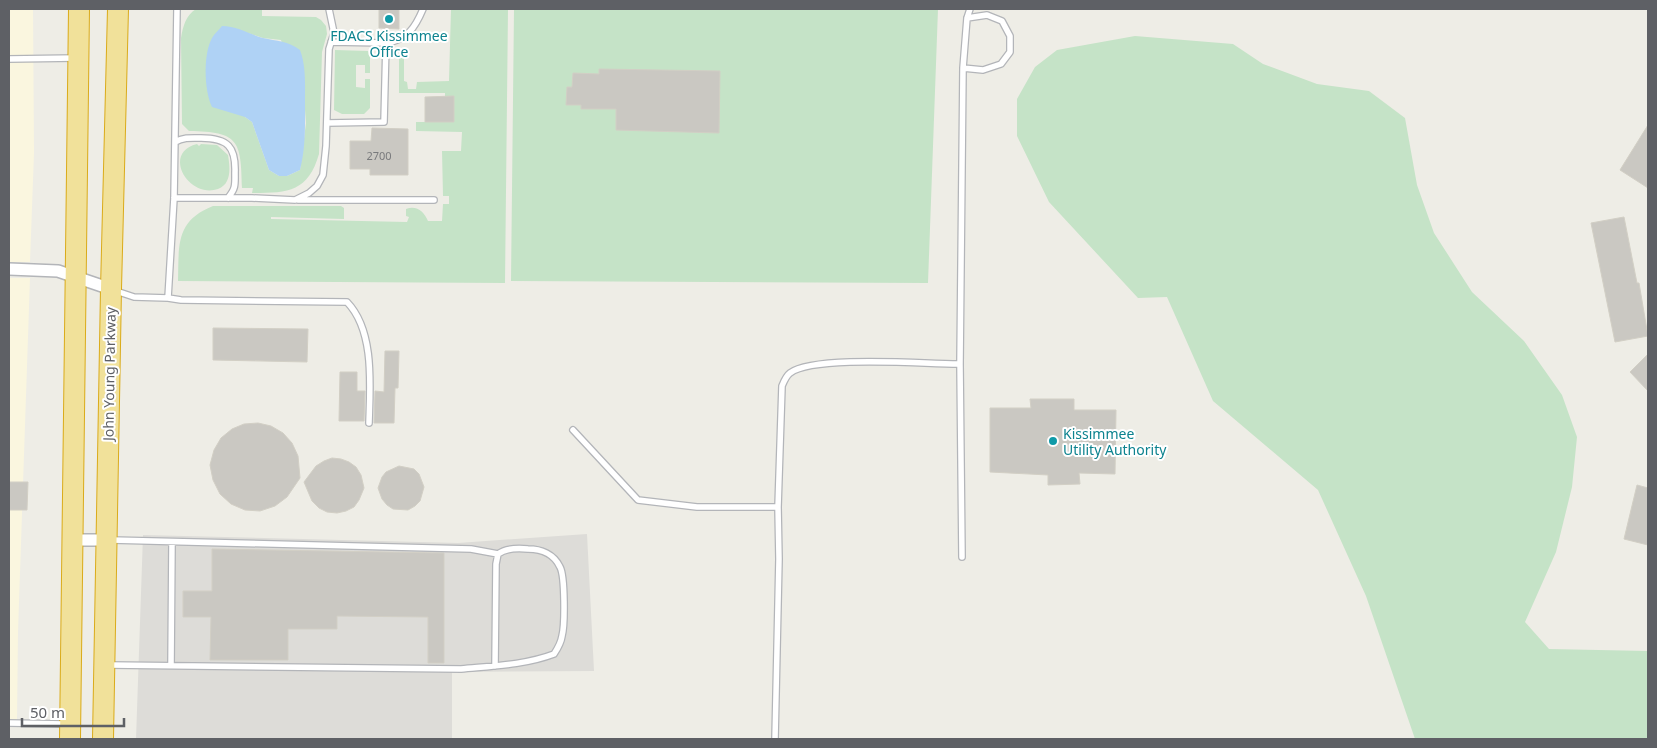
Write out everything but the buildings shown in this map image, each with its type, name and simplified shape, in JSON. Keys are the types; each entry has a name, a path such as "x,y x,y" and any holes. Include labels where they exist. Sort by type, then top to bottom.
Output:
{"highway":[{"path":"70,732 79,9"},
{"name":"John Young Parkway","path":"103,739 110,289 118,9"}],"street":[{"path":"9,270 58,271 110,289"},
{"path":"73,540 106,540"}],"lane":[{"path":"168,298 174,198 177,9"},
{"path":"295,200 318,186 323,174 326,146 329,48 334,33 329,9"},
{"path":"331,42 396,42 408,35 423,9"},
{"path":"964,9 967,18"},
{"path":"962,557 960,364 963,68 967,18 970,9"},
{"path":"963,68 983,70 1001,64 1010,52 1010,36 1002,21 987,15 967,18"},
{"path":"327,122 384,122 386,43"},
{"path":"9,59 78,58"},
{"path":"175,142 182,138 206,138 224,141 231,148 235,157 235,189 228,198"},
{"path":"174,198 434,200"},
{"path":"110,289 134,297 181,300 347,302 358,317 369,359 369,423"},
{"path":"775,739 779,559 778,507 782,386 789,374 811,364 832,362 960,364"},
{"path":"573,430 638,500 697,507 778,507"},
{"path":"104,665 460,669 496,666 530,662 554,654 563,634 564,616 563,574 561,568 553,557 547,553 529,549 504,550 498,554 471,549 106,540"},
{"path":"171,665 172,542"},
{"path":"496,666 496,564 498,554"},
{"path":"9,723 70,732"}],"shaded area":[{"path":"9,9 33,9 34,153 30,262 9,262"},
{"path":"9,278 30,278 18,632 17,720 9,720"},
{"path":"587,534 594,671 452,672 452,739 136,739 143,535 458,543"}],"green space":[{"path":"196,9 262,9 262,16 316,17 326,26 327,34 322,52 319,154 309,176 295,188 286,191 252,193 253,188 242,188 240,159 234,142 218,134 189,131 182,124 181,38 186,21","holes":["248,33 263,38 281,40 305,110 306,123 300,170 287,176 279,176 269,170 252,122 245,117"]},
{"path":"451,9 508,9 505,283 178,281 179,246 185,227 201,212 213,206 341,206 344,208 344,219 271,217 271,219 407,222 409,217 406,216 406,209 414,208 422,212 428,221 442,221 443,204 449,204 449,196 443,196 442,151 461,151 462,132 416,131 416,122 453,122 454,97 445,97 445,93 399,93 399,54 402,54 404,49 404,81 407,82 408,89 416,89 417,82 449,81"},
{"path":"514,9 938,9 928,283 511,281"},
{"path":"1135,36 1233,44 1263,64 1317,84 1369,91 1405,118 1417,185 1434,233 1472,292 1524,341 1562,395 1577,437 1572,487 1556,552 1525,622 1549,649 1648,651 1648,739 1415,739 1366,596 1318,490 1213,401 1167,297 1138,298 1049,202 1017,136 1017,99 1035,67 1057,50"},
{"path":"335,50 368,51 370,53 370,73 365,73 365,65 356,65 356,87 365,88 365,79 370,79 370,108 364,114 342,114 334,110"},
{"path":"197,144 199,146 201,144 217,145 228,155 229,175 223,187 207,190 197,187 189,182 183,174 180,165 181,156 186,149"}],"water":[{"path":"222,26 233,27 263,38 287,43 300,50 305,75 305,118 300,170 287,176 279,176 269,170 252,122 245,117 212,107 206,82 207,53 212,38"}],"place":[{"name":"FDACS Kissimmee Office","path":"389,19"},
{"name":"Kissimmee Utility Authority","path":"1053,441"}]}
